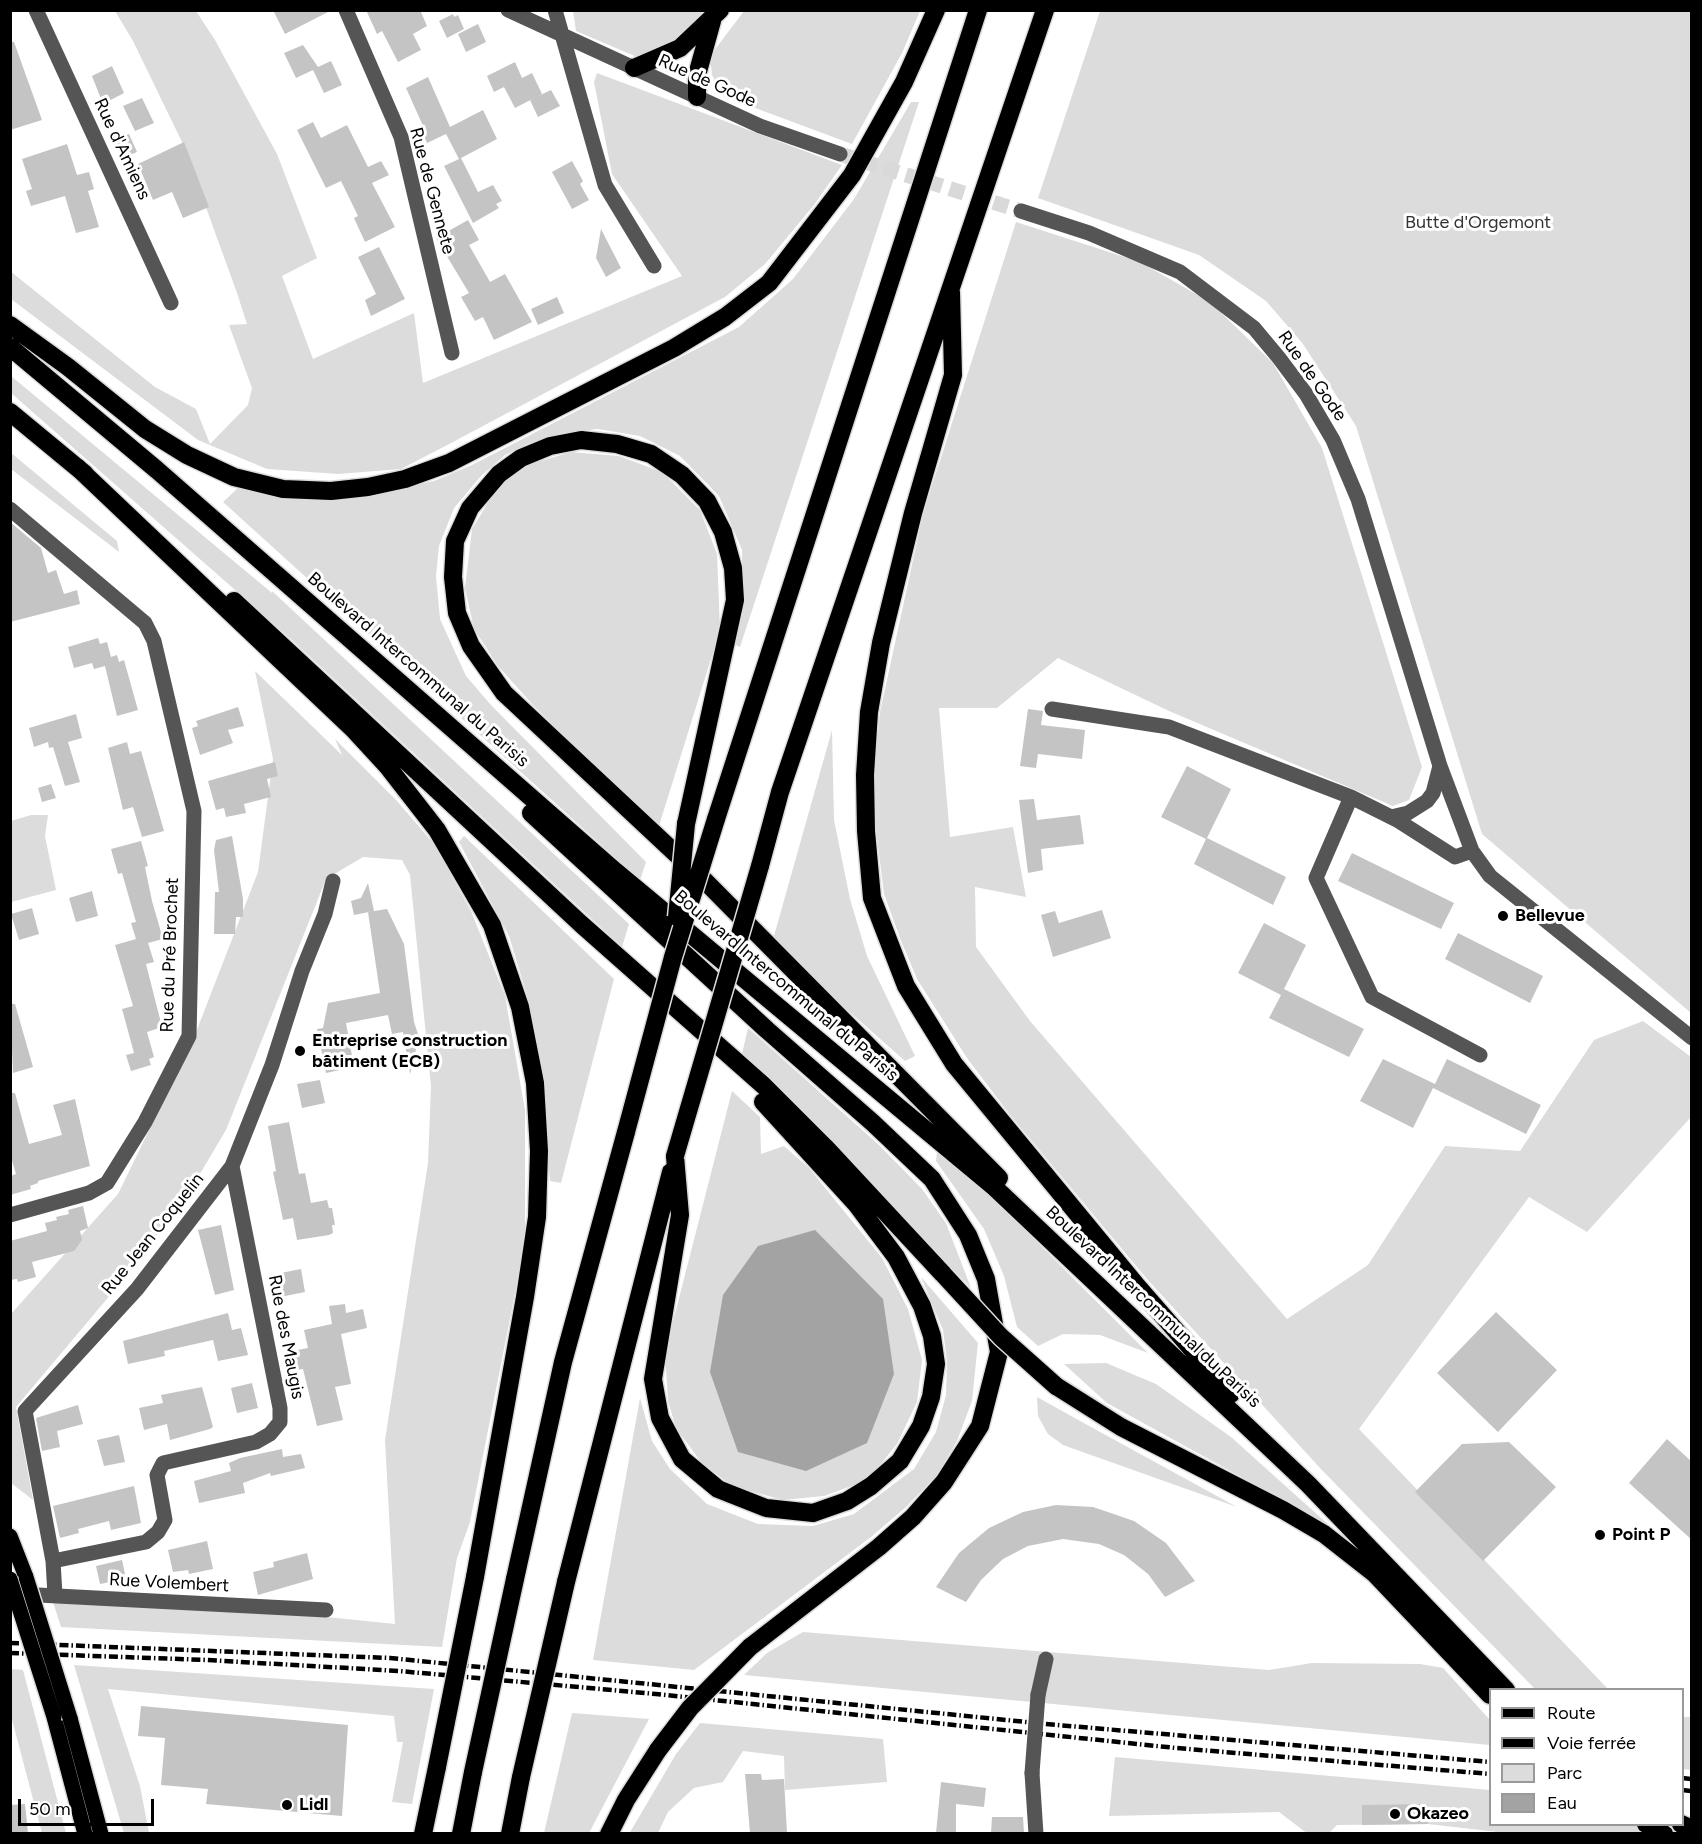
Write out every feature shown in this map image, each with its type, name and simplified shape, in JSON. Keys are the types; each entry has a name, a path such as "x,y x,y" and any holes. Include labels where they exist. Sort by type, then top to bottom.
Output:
{"highway":[{"path":"10,325 145,429 187,455 234,477 283,489 331,491 368,487 449,464 674,348 725,317 769,283 852,175 904,82 936,10"},
{"path":"461,1833 563,1362 673,957 978,10"},
{"path":"510,1833 566,1582 675,1156 780,792 1045,10"},
{"path":"634,69 680,48 716,15"},
{"path":"697,98 697,75 716,15"},
{"path":"951,292 953,375 913,513 881,643 869,712 864,775 872,898 906,986 954,1064 1137,1286 1308,1484"},
{"name":"Boulevard Intercommunal du Parisis","path":"10,347 285,582 615,872 993,1186 1308,1484 1470,1664 1489,1692"},
{"name":"Boulevard Intercommunal du Parisis","path":"10,412 267,629 581,924 764,1086 825,1147 1001,1337 1056,1386 1120,1427 1324,1534 1374,1574 1470,1664 1505,1688"},
{"path":"673,957 686,824 735,600 733,567 723,532 707,501 682,475 651,454 617,444 581,440 550,446 521,458 499,474 470,508 455,541 453,577 457,613 471,646 504,693 705,881 1142,1326"},
{"path":"77,467 345,721 388,767 437,830 492,925 520,1007 535,1083 539,1151 537,1217 475,1577 423,1833"},
{"path":"285,582 578,858 873,1123 932,1179 968,1235 986,1279 999,1352 980,1426 944,1482 913,1517 750,1647 690,1708 658,1750 626,1800 609,1833"},
{"path":"581,924 809,1150 857,1205 896,1257 922,1305 932,1336 936,1365 931,1397 921,1426 900,1461 871,1486 847,1501 813,1513 766,1508 718,1489 682,1459 660,1418 653,1379 680,1215 675,1156"},
{"path":"1650,1826 1664,1833"}],"main road":[{"path":"10,1536 18,1578 85,1833"},
{"path":"18,1578 70,1718 101,1833"}],"street":[{"name":"Rue d'Amiens","path":"36,10 171,303"},
{"name":"Rue de Gennete","path":"346,10 400,137 452,353"},
{"name":"Rue de Gode","path":"508,10 760,126 840,154"},
{"path":"555,10 605,185 654,266"},
{"name":"Rue de Gode","path":"1021,211 1089,233 1180,272 1254,328 1279,358 1306,394 1333,440 1358,499 1440,765 1472,851 1490,876 1692,1038"},
{"name":"Rue du Pré Brochet","path":"10,509 145,623 154,641 194,811 189,1036 145,1122 107,1183 89,1193 10,1215"},
{"path":"1052,709 1168,727 1351,797 1391,817 1455,857 1472,851"},
{"path":"1391,817 1408,813 1427,801 1433,793 1440,765"},
{"path":"1351,797 1316,878 1372,997 1480,1055"},
{"name":"Rue Jean Coquelin","path":"55,1595 53,1561 25,1411 137,1289 232,1166 272,1065 302,971 325,914 333,881"},
{"name":"Rue des Maugis","path":"53,1561 146,1542 158,1532 165,1520 157,1475 163,1463 256,1442 270,1434 280,1422 280,1408 232,1166"},
{"name":"Rue Volembert","path":"10,1593 153,1603 326,1610"},
{"path":"1036,1833 1032,1773 1038,1695 1046,1659"}],"green space":[{"path":"619,10 624,12 705,11 680,38 637,57 576,31 573,11"},
{"path":"115,11 196,11 215,40 277,154 317,258 282,276 313,359 414,313 423,383 682,276 612,174 594,82 597,73 842,165 814,205 765,264 725,297 453,442 401,469 338,474 267,469 198,440 11,299 10,271 155,387 196,409 210,444 248,405 252,388 229,325 247,324 237,293 183,144 133,41"},
{"path":"744,11 920,11 902,53 852,144 723,96 712,75 710,56"},
{"name":"Butte d'Orgemont","path":"1100,11 1691,11 1691,1013 1482,834 1356,426 1303,344 1266,301 1199,255 1038,198"},
{"path":"911,102 919,102 740,647 734,644 743,613 742,550 719,496 680,456 640,436 598,429 562,433 527,444 505,455 481,476 454,508 439,546 436,576 440,619 466,676 491,705 646,862 640,880 223,502 238,488 277,498 354,497 434,481 472,465 739,327 793,279 854,199"},
{"path":"1016,222 1140,262 1210,302 1273,363 1322,448 1422,767 1409,800 1393,806 1169,711 1058,658 997,708 939,708 950,837 1013,827 1026,897 975,887 976,947 1030,1021 1287,1319 1368,1265 1445,1146 1520,1151 1594,1040 1643,1021 1691,1057 1691,1117 1587,1232 1529,1197 1359,1429 1607,1688 1534,1688 1320,1468 1147,1279 1010,1115 967,1058 917,979 884,894 876,830 874,773 880,712 923,514"},
{"path":"11,376 272,593 272,591 629,924 622,947 292,640 11,393"},
{"path":"10,452 117,541 119,552 11,469"},
{"path":"571,452 619,456 662,472 700,510 717,554 720,630 658,829 533,705 498,666 474,629 465,588 472,529 495,491 524,466"},
{"path":"255,671 342,755 335,739 397,801 434,844 471,911 505,996 525,1110 525,1242 470,1522 457,1558 442,1647 61,1627 53,1602 249,1609 395,1624 385,1440 428,1163 431,1086 410,875 402,860 363,857 326,879 226,1130 185,1199 106,1300 16,1407 33,1500 11,1483 11,1314 118,1194 193,1040 258,872 273,759"},
{"path":"832,730 834,820 850,899 867,956 915,1056 905,1061 772,943"},
{"path":"31,815 48,815 45,836 56,890 11,902 11,821"},
{"path":"464,836 614,979 561,1183 550,1181 542,1080 530,1005 509,936 459,842"},
{"path":"748,1028 879,1145 922,1189 946,1223 971,1288 742,1054"},
{"path":"732,1091 760,1117 761,1154 784,1146 809,1168 882,1258 908,1309 922,1360 917,1402 897,1444 868,1480 824,1496 783,1500 732,1486 701,1462 676,1428 668,1401 665,1353"},
{"path":"937,1151 999,1204 1148,1353 1100,1335 1063,1334 1038,1346 1017,1327 1004,1276 984,1229 936,1161"},
{"path":"921,1277 978,1343 972,1401 957,1441 936,1476 905,1508 871,1537 694,1670 593,1660 640,1398 652,1441 670,1469 707,1504 758,1524 813,1526 854,1514 914,1469 936,1432 946,1395 947,1362 943,1330"},
{"path":"1106,1363 1156,1384 1231,1437 1330,1526 1107,1403 1064,1364"},
{"path":"1037,1397 1237,1507 1063,1445 1048,1434 1038,1416"},
{"path":"803,1632 1269,1670 1312,1663 1420,1664 1443,1668 1489,1719 1489,1745 744,1675 767,1653"},
{"path":"74,1665 434,1689 412,1804 392,1802 403,1742 397,1742 394,1716 108,1689 140,1786 149,1833 124,1833"},
{"path":"11,1669 23,1670 66,1833 42,1833 11,1716"},
{"path":"572,1713 649,1719 589,1833 544,1833"},
{"path":"1684,1717 1691,1717 1691,1770 1684,1769"},
{"path":"700,1723 883,1739 887,1782 785,1790 784,1756 743,1751 723,1782 694,1788 668,1812 658,1833 629,1834 676,1754"},
{"path":"1115,1757 1489,1790 1489,1826 1636,1826 1652,1833 1515,1834 1428,1824 1337,1825 1329,1833 1308,1834 1279,1812 1109,1816"}],"water":[{"path":"815,1230 883,1299 894,1374 867,1443 806,1471 738,1452 710,1372 723,1295 758,1246"}],"building":[{"path":"273,10 332,10 285,34"},
{"path":"366,10 420,10 427,26 413,34 421,50 398,62 382,31 377,34"},
{"path":"453,14 454,17 458,15 464,29 447,38 439,21"},
{"path":"478,24 486,42 466,52 458,34"},
{"path":"10,42 14,42 42,120 10,130"},
{"path":"303,45 318,67 331,61 342,85 324,93 313,70 296,78 284,53"},
{"path":"515,62 522,78 532,73 542,94 515,108 504,87 494,92 487,76"},
{"path":"112,66 124,93 103,104 92,76"},
{"path":"428,77 450,127 483,110 497,139 461,158 478,192 493,185 502,201 496,204 499,208 473,223 444,166 459,159 446,134 427,143 421,130 424,128 406,88"},
{"path":"551,90 560,106 538,117 530,100"},
{"path":"142,98 154,123 135,131 123,106"},
{"path":"313,122 321,138 347,125 368,167 381,161 389,175 372,183 395,227 365,242 354,218 358,216 341,181 326,188 297,130"},
{"path":"129,134 137,152 123,158 115,140"},
{"path":"184,142 209,207 183,218 172,192 153,200 138,164"},
{"path":"67,144 77,175 89,172 94,189 88,191 99,227 76,233 65,196 31,206 26,191 32,189 22,159"},
{"path":"572,161 583,181 580,184 589,200 572,209 552,172"},
{"path":"468,220 479,240 469,245 490,282 505,274 532,322 494,340 483,317 475,321 461,297 469,293 436,238"},
{"path":"601,229 621,268 606,277 596,258"},
{"path":"379,247 405,299 371,316 365,300 376,294 358,257"},
{"path":"557,297 564,313 538,325 531,309"},
{"path":"10,522 41,548 48,573 56,570 64,594 77,590 80,604 10,622"},
{"path":"98,638 100,644 107,642 111,657 117,655 119,662 124,660 138,710 117,716 105,666 94,669 92,663 74,668 68,647"},
{"path":"238,707 244,726 228,730 233,743 200,755 192,728 198,726 196,721"},
{"path":"1028,709 1043,711 1041,725 1085,730 1082,759 1038,754 1036,768 1020,766"},
{"path":"76,714 82,738 68,742 80,782 65,786 53,747 49,748 48,742 34,747 29,728"},
{"path":"127,742 130,754 141,751 164,831 142,837 133,807 123,810 108,748"},
{"path":"275,762 278,776 267,779 271,797 244,804 246,813 226,817 224,808 216,810 208,781"},
{"path":"1187,766 1231,789 1207,838 1286,877 1273,905 1194,864 1206,839 1161,817"},
{"path":"51,784 56,798 42,802 38,788"},
{"path":"1034,799 1037,820 1080,815 1084,844 1041,849 1043,870 1028,873 1019,800"},
{"path":"232,836 243,899 243,917 236,917 235,934 214,934 215,892 219,892 214,850 216,840"},
{"path":"141,841 148,866 145,867 152,901 163,939 148,943 154,962 146,964 162,1027 147,1032 154,1057 149,1059 151,1065 131,1071 126,1055 134,1053 122,1009 133,1006 115,945 136,939 131,923 136,922 122,873 118,874 111,849"},
{"path":"1352,853 1454,903 1441,929 1338,881"},
{"path":"368,883 374,911 354,915 351,901 361,898"},
{"path":"92,891 98,916 76,922 69,898"},
{"path":"32,908 39,934 19,940 11,914"},
{"path":"387,909 404,944 414,1022 419,1037 410,1074 403,1032 392,1034 388,1015 346,1023 354,1067 326,1073 317,1029 323,1028 328,1003 380,993 368,912"},
{"path":"1102,910 1111,938 1053,957 1041,915 1055,911 1059,923"},
{"path":"1264,923 1306,945 1284,989 1364,1029 1349,1057 1269,1018 1281,995 1238,973"},
{"path":"1458,933 1543,976 1530,1003 1445,959"},
{"path":"10,1004 15,1004 33,1067 13,1073"},
{"path":"1383,1059 1435,1084 1447,1059 1541,1105 1526,1134 1433,1088 1413,1128 1360,1101"},
{"path":"320,1080 325,1103 302,1108 297,1084"},
{"path":"10,1093 15,1093 29,1144 62,1135 53,1105 75,1099 90,1166 38,1181 30,1186 31,1189 10,1195 10,1176 16,1174 10,1154"},
{"path":"289,1122 299,1174 305,1173 311,1203 327,1200 329,1208 332,1208 335,1225 332,1225 333,1233 329,1235 297,1240 293,1218 283,1220 273,1172 276,1171 268,1126"},
{"path":"83,1206 88,1228 80,1231 82,1240 74,1251 32,1262 36,1277 18,1282 17,1279 10,1280 10,1241 47,1231 45,1223 69,1214 68,1210"},
{"path":"221,1225 234,1290 215,1295 198,1230"},
{"path":"301,1269 305,1292 280,1297 276,1274"},
{"path":"345,1304 346,1313 363,1309 367,1328 341,1334 351,1384 335,1387 343,1420 317,1426 303,1369 296,1370 292,1351 308,1348 304,1330 332,1324 329,1306"},
{"path":"1496,1312 1557,1370 1498,1432 1437,1373"},
{"path":"228,1313 232,1330 241,1328 248,1355 218,1361 213,1340 164,1351 165,1356 128,1364 123,1341"},
{"path":"252,1383 258,1408 237,1413 231,1388"},
{"path":"202,1387 213,1427 170,1440 167,1424 144,1430 139,1408 163,1403 161,1395"},
{"path":"78,1405 83,1424 57,1431 60,1447 42,1451 36,1418"},
{"path":"119,1435 125,1462 104,1466 97,1440"},
{"path":"1667,1439 1692,1462 1692,1540 1629,1483"},
{"path":"1509,1442 1556,1487 1483,1561 1415,1492 1462,1444"},
{"path":"282,1449 283,1457 301,1454 305,1468 271,1476 270,1473 243,1483 245,1493 199,1503 194,1481 231,1471 229,1463 240,1458"},
{"path":"134,1486 141,1523 111,1530 109,1521 78,1529 79,1533 60,1538 53,1506"},
{"path":"1056,1505 1093,1507 1134,1521 1166,1543 1195,1581 1165,1597 1148,1574 1124,1555 1099,1544 1063,1539 1028,1546 1003,1559 981,1580 966,1602 936,1587 959,1553 989,1528 1023,1512"},
{"path":"207,1541 213,1569 189,1574 188,1570 173,1572 168,1550"},
{"path":"307,1553 313,1579 258,1595 253,1572 274,1567 273,1562"},
{"path":"122,1560 126,1579 100,1584 96,1566"},
{"path":"141,1706 348,1725 342,1816 206,1804 208,1789 161,1785 165,1738 138,1736"},
{"path":"745,1774 761,1774 762,1780 784,1779 787,1833 750,1833"},
{"path":"941,1782 986,1788 984,1807 956,1804 956,1833 936,1833"},
{"path":"25,1804 28,1833 10,1833 10,1805"},
{"name":"Okazeo","path":"1428,1804 1428,1824 1362,1825 1362,1805"},
{"path":"992,1817 1023,1817 1024,1833 991,1833"}],"tunnel":[{"path":"840,154 1021,211"}],"railway":[{"path":"10,1643 390,1658 1046,1724 1489,1762"},
{"path":"10,1653 207,1660 399,1671 656,1694 1176,1748 1489,1774"},
{"path":"1684,1778 1692,1779"},
{"path":"1684,1790 1692,1791"}],"place":[{"name":"Bellevue","path":"1503,916"},
{"name":"Entreprise construction bâtiment (ECB)","path":"300,1051"},
{"name":"Point P","path":"1600,1535"},
{"name":"Lidl","path":"287,1805"},
{"name":"Okazeo","path":"1395,1814"}]}
